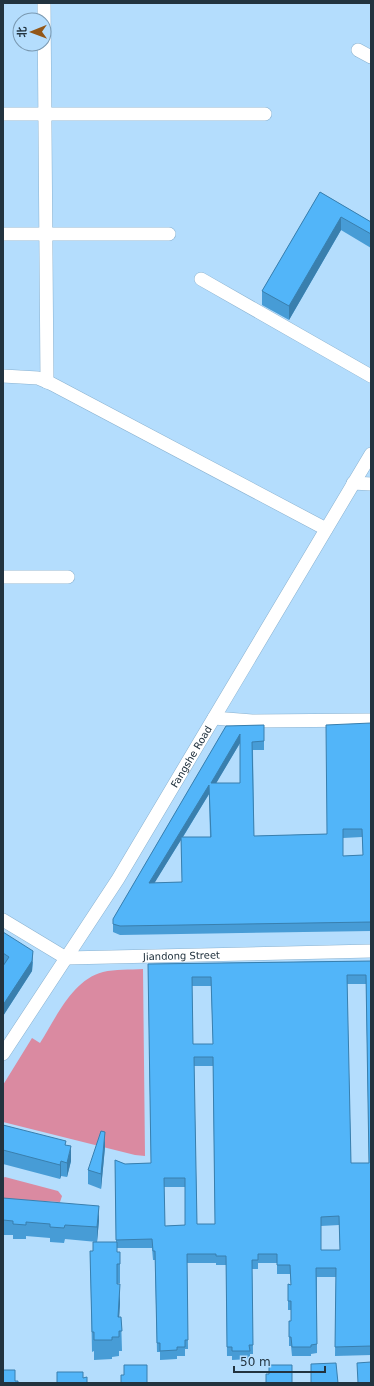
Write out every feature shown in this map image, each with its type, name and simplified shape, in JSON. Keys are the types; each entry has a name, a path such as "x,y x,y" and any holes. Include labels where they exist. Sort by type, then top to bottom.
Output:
{"street":[{"path":"44,3 47,382"},
{"path":"358,50 371,57"},
{"path":"3,114 264,114"},
{"path":"3,234 169,234"},
{"path":"201,279 371,376"},
{"path":"3,376 25,376 38,378 47,382 326,529"},
{"name":"Fangshe Road","path":"3,1054 8,1039 66,958 118,878 371,454"},
{"path":"353,483 371,484"},
{"path":"3,577 68,577"},
{"path":"214,718 252,721 371,720"},
{"path":"3,920 66,958"},
{"name":"Jiandong Street","path":"66,958 371,951"}],"shaded area":[{"path":"143,969 145,1156 135,1155 3,1122 3,1085 32,1038 40,1043 66,1001 74,991 92,976 103,972"},
{"path":"5,1177 58,1191 62,1196 60,1202 3,1199 3,1178"}],"building":[{"path":"320,192 371,222 371,234 341,217 289,306 262,291"},
{"path":"371,723 371,922 120,926 113,924 113,919 226,726 264,725 264,741 252,742 254,836 327,834 326,725","holes":["240,734 240,783 211,783","209,785 211,837 181,837 182,882 149,883","343,829 362,829 363,855 343,856"]},
{"path":"3,932 33,951 32,961 3,1005 3,966 9,957 3,953"},
{"path":"371,961 371,1346 335,1347 336,1268 316,1268 317,1344 311,1345 311,1347 292,1347 291,1337 289,1337 291,1301 288,1301 288,1284 291,1285 290,1265 277,1265 277,1254 258,1254 258,1260 252,1260 253,1345 249,1345 250,1351 232,1351 232,1347 227,1347 226,1256 216,1256 216,1254 187,1254 188,1340 185,1340 185,1347 177,1347 177,1350 160,1351 160,1343 157,1343 155,1251 153,1251 152,1239 116,1240 115,1160 125,1164 151,1163 148,964","holes":["347,975 366,975 369,1163 351,1163","192,977 211,977 213,1044 193,1044","194,1057 213,1057 215,1224 197,1224","164,1178 185,1178 185,1225 165,1226","339,1216 340,1250 321,1250 321,1217"]},
{"path":"3,1125 66,1141 65,1145 71,1146 67,1163 61,1161 60,1165 3,1150"},
{"path":"101,1131 105,1132 101,1174 88,1170"},
{"path":"3,1198 99,1206 97,1227 65,1225 64,1228 50,1227 50,1224 26,1222 26,1225 13,1224 13,1221 3,1220"},
{"path":"93,1242 117,1242 117,1252 120,1252 120,1264 117,1264 117,1284 120,1284 118,1317 121,1317 122,1331 119,1331 119,1337 112,1337 112,1340 94,1340 94,1332 92,1332 90,1251 93,1251"},
{"path":"371,1362 371,1383 358,1383 357,1363"},
{"path":"336,1363 338,1383 311,1383 311,1364"},
{"path":"124,1365 147,1365 147,1383 121,1383 121,1375 124,1375"},
{"path":"269,1365 292,1365 292,1383 266,1383 266,1374 269,1374"},
{"path":"3,1370 15,1370 15,1381 18,1381 18,1383 3,1383"},
{"path":"57,1372 83,1372 83,1378 87,1377 87,1383 57,1383"}]}
